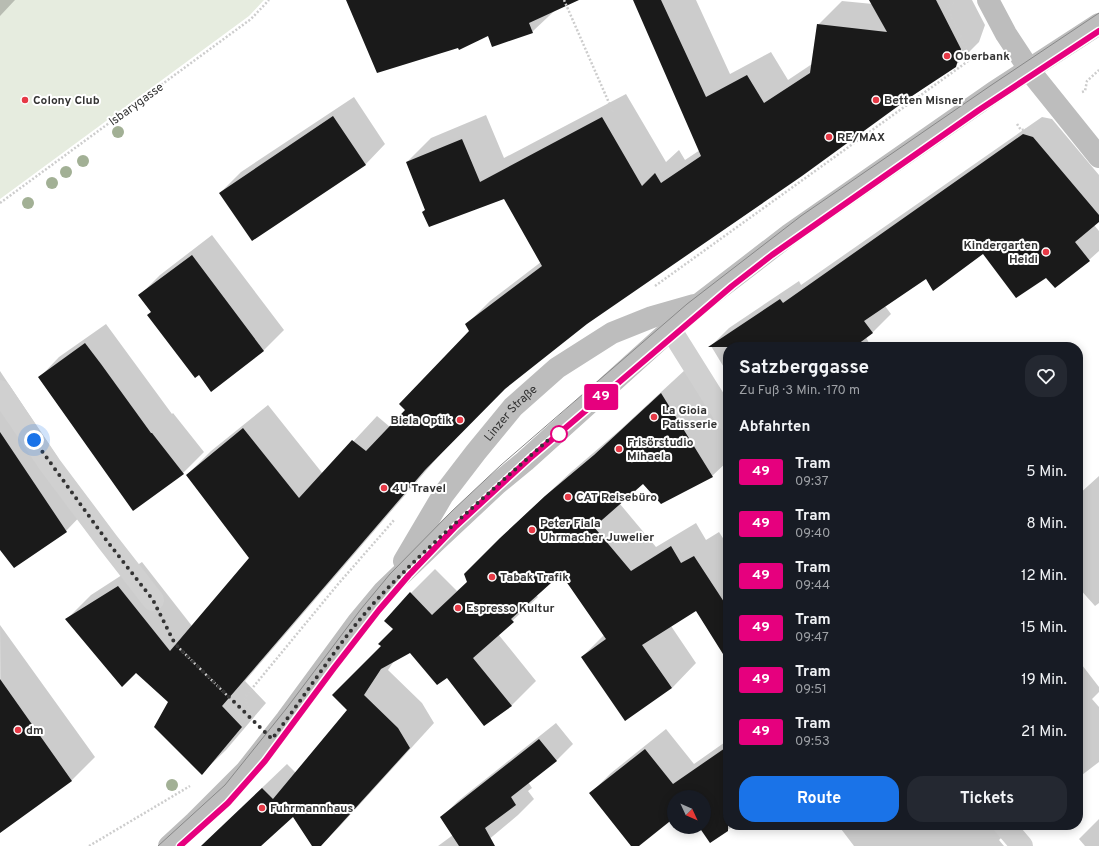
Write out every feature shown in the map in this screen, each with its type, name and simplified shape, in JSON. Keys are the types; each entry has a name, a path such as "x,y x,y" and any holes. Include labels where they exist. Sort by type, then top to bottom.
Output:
{"main road":[{"path":"988,0 1006,34 1028,69 1099,157"},
{"name":"Linzer Straße","path":"384,592 436,541 698,304 790,234 1028,69 1099,24"},
{"name":"Linzer Straße","path":"169,846 196,822 246,771 272,739 341,645 384,592 408,555 443,495 513,407 557,368 612,333 652,318 698,304"}],"street":[{"path":"671,330 723,413"},
{"path":"0,391 50,465 153,600"},
{"path":"1008,830 1022,846"}],"path":[{"name":"Isbarygasse","path":"0,203 251,19 269,0"},
{"path":"564,0 612,112"},
{"path":"649,290 972,60 947,6 954,3"},
{"path":"1084,91 1088,81 1099,70"},
{"path":"1017,124 1021,130 1037,130"},
{"path":"153,600 175,644 272,739"}],"shaded area":[{"path":"0,0 264,0 249,16 0,199"}],"building":[{"path":"346,0 579,0 529,23 533,33 492,47 488,36 459,50 458,48 377,73"},
{"path":"633,0 661,0 706,97 747,75 764,103 810,73 817,24 887,32 869,0 936,0 961,49 956,67 912,96 802,176 587,324 505,389 425,470 222,706 242,727 202,775 154,727 168,702 136,673 122,687 65,619 118,586 170,651 249,558 186,475 243,428 299,498 352,440 366,451 405,410 399,404 469,331 465,324 542,266 504,199 429,227 422,212 425,210 406,162 462,139 480,182 602,117 642,186 655,173 661,183 701,156"},
{"path":"333,116 366,165 252,241 219,193"},
{"path":"1023,134 1033,137 1099,215 1099,222 1075,242 1090,261 1055,288 1046,278 1016,298 983,254 933,291 926,279 864,321 873,333 861,342 723,342 723,347 708,347 780,299 783,303"},
{"path":"192,255 264,351 211,392 199,375 195,378 147,315 151,312 138,295"},
{"path":"85,343 151,433 184,474 133,511 38,377"},
{"path":"661,393 713,477 661,504 643,484 594,527 631,571 671,546 681,563 694,556 723,600 723,654 696,611 642,645 672,688 625,721 581,657 606,639 561,574 511,619 514,622 473,658 512,706 484,726 447,678 437,685 410,653 381,669 364,695 398,728 410,748 321,846 312,846 293,817 261,846 201,846 262,788 273,799 347,710 332,695 381,646 378,644 393,629 384,621 410,592 432,615 467,582 464,574 500,538 545,496 594,455"},
{"path":"0,432 67,532 14,568 0,550"},
{"name":"dm","path":"0,679 72,781 0,833"},
{"path":"539,739 557,761 511,797 516,805 485,828 495,846 459,846 440,817"},
{"path":"645,749 673,784 723,749 723,830 728,831 710,843 704,834 711,834 711,790 667,790 667,824 639,846 631,846 589,793"}],"tram line":[{"path":"158,846 225,785 286,709 361,609 390,574 452,511 501,465 687,304 801,216 1099,13"},
{"path":"180,846 228,803 265,761 334,668 379,610 409,575 456,526 529,459 732,286 772,255 979,110 1099,31"},
{"name":"49","path":"180,846 228,803 265,761 334,668 379,610 409,575 456,526 529,459 732,286 772,255 979,110 1099,31"}],"place":[{"name":"Oberbank","path":"947,56"},
{"name":"Colony Club","path":"25,100"},
{"name":"Betten Misner","path":"876,100"},
{"name":"RE/MAX","path":"829,137"},
{"name":"Kindergarten Heidi","path":"1046,252"},
{"name":"La Gioia Patisserie","path":"654,417"},
{"name":"Biela Optik","path":"460,420"},
{"name":"Frisörstudio Mihaela","path":"619,449"},
{"name":"4U Travel","path":"384,488"},
{"name":"CAT Reisebüro","path":"568,497"},
{"name":"Peter Fiala Uhrmacher Juwelier","path":"532,530"},
{"name":"Tabak Trafik","path":"492,577"},
{"name":"Espresso Kultur","path":"458,608"},
{"name":"dm","path":"18,730"},
{"name":"Fuhrmannhaus","path":"262,808"}],"route":[{"path":"34,440 50,465 153,600 175,644 272,739 358,622 384,592 497,484 558,431 559,434"}]}
